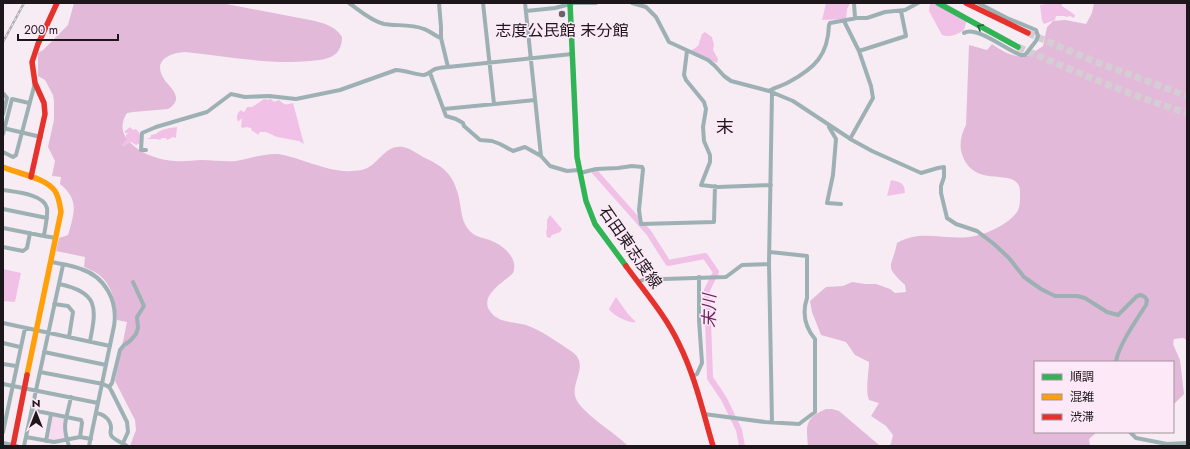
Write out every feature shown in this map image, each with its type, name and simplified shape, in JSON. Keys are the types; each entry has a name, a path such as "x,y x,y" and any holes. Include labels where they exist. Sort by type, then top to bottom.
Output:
{"main road":[{"path":"32,176 45,119 45,108 35,83 32,62 57,3"},
{"path":"938,3 1018,47"},
{"path":"966,3 1028,33"},
{"name":"石田東志度線","path":"570,4 577,151 586,201 595,224 664,316 685,354 713,446"},
{"path":"3,167 43,180 49,184 58,197 60,212 14,446"}],"street":[{"path":"349,3 373,20 384,24 419,27 441,38"},
{"path":"439,3 441,38 448,67"},
{"path":"483,3 494,104"},
{"path":"525,3 541,156"},
{"path":"526,12 555,8 570,4 596,3"},
{"path":"632,3 646,5 656,17 669,42 687,52 711,62 731,81 771,92 793,101 850,139 872,151 921,173 938,168 944,168 941,193 947,218 951,222 977,231 983,235 1009,258 1024,277 1050,294 1085,298 1107,312 1118,315 1137,296 1141,295 1145,297 1147,300 1146,305 1118,354 1116,361"},
{"path":"854,3 855,18"},
{"path":"771,92 816,63 824,51 829,36 830,23 855,18 867,18 885,12 901,11 918,3"},
{"path":"964,34 971,31 1021,55 1025,55 1036,42 1038,36 1036,30 1007,18 978,3"},
{"path":"859,51 906,36 901,11"},
{"path":"844,21 851,30 859,51 871,86 873,98 850,139"},
{"path":"687,52 684,75 686,80 704,102 706,109 703,127 704,141 710,155 710,162 701,185 752,187 771,185"},
{"path":"146,150 141,150 142,133 156,127 207,112 230,94 245,97 269,96 296,99 340,90 396,70 404,70 421,75 430,73 436,69 448,67 572,54"},
{"path":"430,73 446,116 463,123 464,126 480,140 492,141 513,152 524,147 541,156 550,166 567,171 584,173 596,169 632,166 642,167 639,210 641,224 714,222 715,186"},
{"path":"3,152 14,157 16,155 35,83"},
{"path":"771,92 769,264 772,422"},
{"path":"3,93 8,98 3,114"},
{"path":"3,134 12,99 30,103"},
{"path":"444,109 535,100"},
{"path":"828,124 836,139 833,175 827,203 840,204"},
{"path":"4,128 41,137"},
{"path":"3,190 36,197 46,204 47,209 44,236"},
{"path":"3,209 46,218"},
{"path":"3,228 56,238"},
{"path":"3,247 23,251 27,248 30,233"},
{"path":"704,414 799,424 815,412 815,339 808,331 806,322 807,256 770,252"},
{"path":"51,262 83,269 93,274 100,280 109,292 114,306 115,316 110,346 89,446"},
{"path":"638,282 645,278 655,277 664,279 726,277 744,264 769,264"},
{"path":"24,446 63,265"},
{"path":"692,376 697,374 702,363 699,320 699,277"},
{"path":"109,387 112,383 120,350 136,334 138,328 137,317 144,306 133,282"},
{"path":"59,284 75,288 89,298 94,314 90,341"},
{"path":"54,304 68,306 73,312 69,337"},
{"path":"3,323 110,346"},
{"path":"3,432 25,328"},
{"path":"3,344 20,347"},
{"path":"44,352 106,365"},
{"path":"3,364 16,366"},
{"path":"40,372 103,384 109,387 127,422 128,432 123,443"},
{"path":"3,384 98,403"},
{"path":"69,446 64,428 71,397"},
{"path":"3,404 8,405"},
{"path":"32,410 80,420 82,423 80,437"},
{"path":"96,413 105,416 108,420 111,427 111,436 127,446"},
{"path":"46,441 51,414"},
{"path":"1131,433 1136,438 1167,444 1187,443"},
{"path":"26,437 54,442 80,437 90,440"},
{"path":"3,443 14,446"}],"shaded area":[{"path":"74,3 221,3 315,21 334,28 342,37 339,50 331,57 322,60 279,62 248,60 185,52 169,56 161,62 160,67 164,79 175,94 176,99 173,106 168,109 127,113 123,124 125,136 134,147 140,151 161,159 175,161 236,161 262,155 278,154 334,170 353,171 367,168 374,164 390,149 400,147 407,148 436,163 449,175 456,186 463,220 468,229 474,235 497,243 506,250 514,263 513,273 495,288 489,297 487,303 490,311 493,315 503,320 526,325 549,336 577,356 580,366 575,396 578,402 583,409 628,446 130,446 136,430 135,420 115,381 127,322 117,320 116,307 110,288 103,278 84,267 85,257 56,251 59,238 68,235 74,208 71,196 60,184 61,177 52,176 55,161 48,147 54,120 54,101 53,95 45,80 38,76 38,53 43,50 68,25"},
{"path":"826,3 850,3 847,9 846,19 822,20"},
{"path":"930,3 945,3 966,15 964,30 951,36 942,35 929,11"},
{"path":"1062,3 1062,6 1075,15 1074,18 1070,16 1056,16 1055,20 1044,24 1042,21 1040,5"},
{"path":"1094,3 1187,3 1187,340 1183,338 1174,339 1173,344 1180,360 1184,394 1174,404 1174,361 1034,361 1034,433 1096,433 1089,439 1090,446 888,446 891,444 893,435 886,426 871,416 879,403 869,400 868,396 867,387 869,362 855,355 846,342 821,335 812,312 810,301 826,287 843,286 852,282 876,284 890,289 895,293 906,292 905,285 891,269 897,243 906,239 923,236 960,238 975,236 1001,226 1013,217 1018,210 1020,202 1019,186 1015,181 1009,178 983,175 975,171 967,165 961,151 961,140 966,125 969,45 987,50 992,44 1014,56 1029,55 1043,46 1047,27 1053,21 1065,20 1086,24 1092,13"},
{"path":"705,32 712,37 714,45 713,50 718,59 717,63 689,52 698,46 702,34"},
{"path":"270,98 274,102 279,100 285,104 293,103 304,144 299,141 277,137 266,132 260,132 258,135 252,131 251,128 241,127 242,118 238,122 237,118 241,110 243,112 247,107 252,107 264,99 269,100"},
{"path":"130,127 133,130 136,129 140,134 140,143 136,145 131,142 121,146 126,140 126,135 128,133 125,133 125,131"},
{"path":"177,127 176,138 173,137 167,140 166,138 162,138 160,140 147,139 151,137 151,135 163,130"},
{"path":"891,180 899,182 903,185 905,193 887,196"},
{"path":"550,215 562,229 550,238 547,237 546,232 547,220"},
{"path":"3,269 21,273 15,302 3,301"},
{"path":"616,297 628,314 636,322 617,316 609,309"},
{"path":"826,409 839,411 882,446 808,446 808,423 819,412"},
{"path":"53,415 64,418 63,429 65,439 49,440 48,438"}],"waterway":[{"name":"末川","path":"595,172 649,233 668,263 705,256 716,272 707,290 710,378 724,399 739,430 742,446"}],"tunnel":[{"path":"1028,33 1091,60 1187,96"},
{"path":"1018,47 1123,91 1187,113"}],"railway":[{"path":"3,42 24,3"}],"traffic: fast":[{"path":"570,3 577,157 586,201 595,224 626,266"},
{"path":"938,3 1018,47"}],"traffic: slow":[{"path":"3,167 31,176 51,186 59,201 61,212 27,375"}],"traffic: jam":[{"path":"31,177 45,114 44,103 35,83 32,62 38,44 57,3"},
{"path":"966,3 1028,33"},
{"path":"626,266 661,314 674,334 685,356 713,446"},
{"path":"13,446 27,375"}],"place":[{"name":"志度公民館 末分館","path":"562,14"}],"district":[{"name":"末","path":"725,127"}]}
